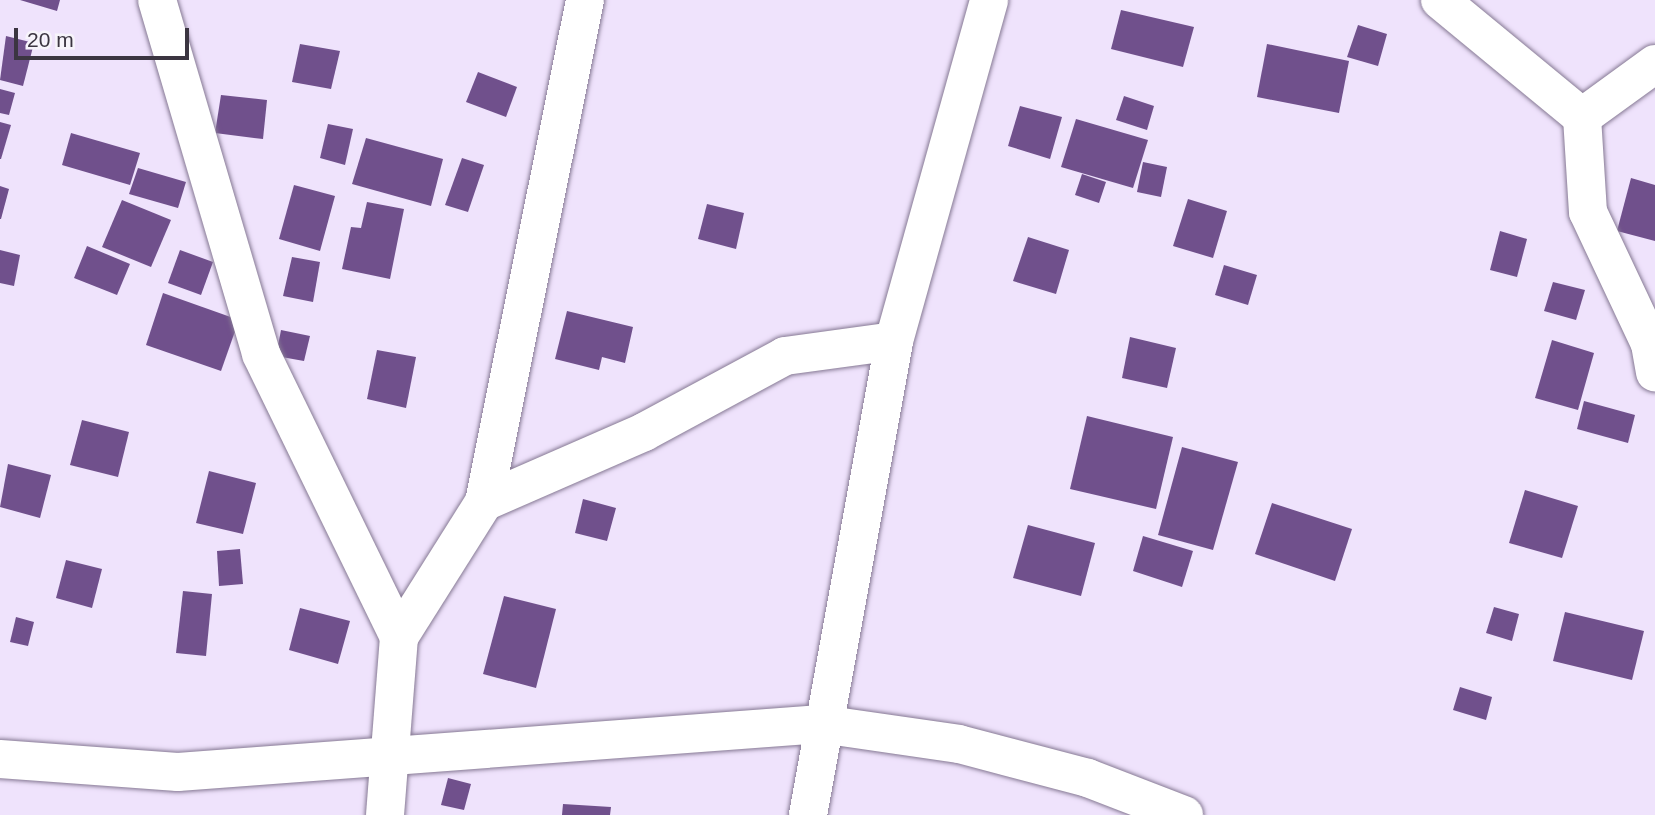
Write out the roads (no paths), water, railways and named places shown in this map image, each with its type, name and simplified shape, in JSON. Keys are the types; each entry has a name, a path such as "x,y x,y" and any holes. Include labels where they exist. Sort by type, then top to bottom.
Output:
{"street":[{"path":"157,0 261,354 399,637"},
{"path":"386,815 399,637 484,502 585,0"},
{"path":"808,815 821,724 894,341 989,0"},
{"path":"1440,0 1582,117 1588,212 1650,344 1655,373"},
{"path":"1582,117 1655,64"},
{"path":"484,502 644,432 785,356 894,341"},
{"path":"0,759 178,772 391,752 821,724 959,744 1088,778 1184,815"}]}
